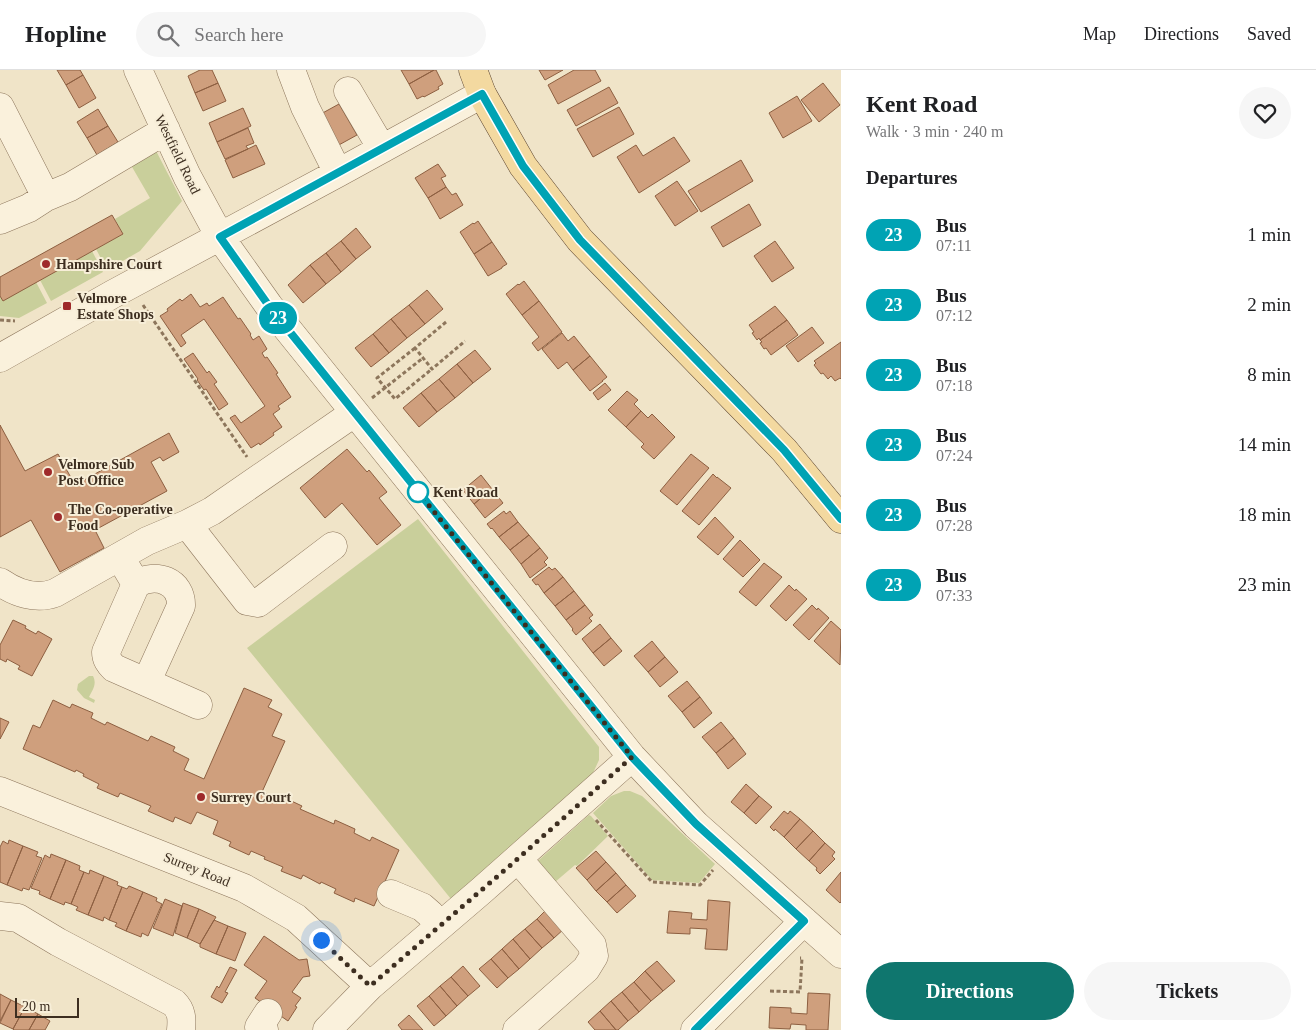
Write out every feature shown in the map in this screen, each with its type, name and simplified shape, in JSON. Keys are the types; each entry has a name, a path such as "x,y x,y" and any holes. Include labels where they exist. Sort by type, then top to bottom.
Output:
{"main road":[{"path":"477,82 523,166 580,240 784,450 841,519"}],"street":[{"name":"Westfield Road","path":"138,70 187,176 220,237 269,306 632,757 696,824 841,954"},
{"path":"291,70 305,107 338,173"},
{"path":"0,358 113,294 382,149 477,82"},
{"path":"348,91 382,149"},
{"path":"0,107 46,197"},
{"path":"0,220 70,187 166,130"},
{"path":"0,582 20,592 38,596 48,595 60,590 147,541 212,511 354,412"},
{"path":"187,524 247,601 258,603 333,546"},
{"path":"120,557 136,584"},
{"path":"147,681 181,606 182,599 179,592 170,583 163,580 152,579 136,584 106,652 106,657 109,664 114,668 198,704"},
{"path":"327,1030 370,986 518,859 632,757"},
{"name":"Surrey Road","path":"0,791 244,888 296,918 370,986"},
{"path":"517,1030 586,970 594,956 592,945 518,859"},
{"path":"391,894 426,910 440,926"},
{"path":"0,916 18,918 58,942 174,1004 180,1012 182,1019 181,1030"},
{"path":"695,1030 804,921"}],"path":[{"path":"142,303 261,477"},
{"path":"0,320 20,322"},
{"path":"446,322 378,378 395,399 465,341"},
{"path":"415,348 432,369"},
{"path":"354,412 423,358"},
{"path":"581,803 652,882 700,885 727,852"}],"green space":[{"path":"153,145 182,201 140,251 107,270 96,249 123,234 115,219 150,198 128,160"},
{"path":"92,251 103,272 51,301 40,280"},
{"path":"36,282 47,303 19,318 0,316 0,296 3,300"},
{"path":"418,519 599,747 599,760 593,773 451,899 247,648"},
{"path":"89,676 93,676 95,682 89,697 95,700 94,703 84,698 77,690 78,684"},
{"path":"624,791 630,791 642,796 715,864 699,883 652,880 593,813 611,796"},
{"path":"589,815 608,836 577,866 575,865 548,888 530,868"}],"building":[{"path":"57,70 80,70 83,75 66,85"},
{"path":"200,70 212,70 218,83 195,93 188,76"},
{"path":"401,70 434,70 409,84"},
{"path":"436,70 443,84 438,87 439,89 417,99 409,84"},
{"path":"539,70 563,70 545,80"},
{"path":"574,70 595,70 601,81 558,104 548,85"},
{"path":"83,75 96,98 79,108 66,85"},
{"path":"218,83 226,101 203,111 195,93"},
{"path":"823,83 840,105 819,122 801,100"},
{"path":"609,87 618,103 576,126 567,110"},
{"path":"797,96 812,121 783,138 769,113"},
{"path":"339,104 357,135 337,146 319,115"},
{"path":"619,107 634,134 593,157 577,129"},
{"path":"243,108 251,126 217,142 209,123"},
{"path":"98,109 108,126 87,138 77,122"},
{"path":"108,126 118,142 97,155 87,138"},
{"path":"248,128 254,143 246,146 248,149 225,159 217,142"},
{"path":"674,137 690,161 639,193 617,157 636,145 643,156"},
{"path":"256,145 265,164 233,178 225,160"},
{"path":"741,160 753,181 701,212 688,191"},
{"path":"438,164 446,176 441,178 446,187 428,198 415,178"},
{"path":"677,181 698,211 675,226 655,196"},
{"path":"446,187 452,195 456,193 463,205 440,219 428,198"},
{"path":"749,204 761,225 723,247 711,227"},
{"name":"Hampshire Court","path":"112,215 123,234 3,301 0,296 0,277"},
{"path":"478,221 492,242 474,254 460,232"},
{"path":"356,228 371,247 356,259 341,241"},
{"path":"341,241 356,259 341,272 326,253"},
{"path":"775,241 794,268 772,282 754,256"},
{"path":"492,242 507,264 488,276 474,254"},
{"path":"326,253 341,272 326,284 310,265"},
{"path":"310,265 326,284 303,303 288,285"},
{"path":"524,281 539,301 522,315 506,294"},
{"path":"427,290 443,309 425,324 409,305"},
{"path":"191,294 200,307 207,303 209,306 223,297 238,319 240,318 253,340 259,336 267,349 262,353 278,373 276,374 291,397 278,406 280,409 273,414 282,427 260,445 259,443 251,448 230,418 235,415 241,423 265,406 204,319 181,335 186,343 181,347 160,316 180,299 182,301"},
{"path":"539,301 562,332 538,351 532,343 539,337 522,315"},
{"path":"409,305 425,324 407,338 391,319"},
{"path":"775,306 787,320 760,340 759,338 757,340 749,325"},
{"path":"391,319 407,338 389,353 373,334"},
{"path":"787,320 798,335 771,355 766,348 764,349 760,340"},
{"path":"812,327 824,343 798,362 786,346"},
{"path":"562,333 568,341 574,336 590,356 573,370 567,362 558,369 542,349"},
{"path":"373,334 389,353 371,367 355,348"},
{"path":"841,342 841,379 835,381 831,376 828,379 823,373 821,374 814,365 816,363 814,361"},
{"path":"475,350 491,369 473,383 457,364"},
{"path":"193,353 207,373 209,371 217,382 214,384 228,404 219,410 184,359"},
{"path":"590,356 607,377 590,391 573,370"},
{"path":"457,364 473,383 455,398 439,379"},
{"path":"439,379 455,398 437,412 421,393"},
{"path":"605,383 611,390 598,400 593,393"},
{"path":"627,391 638,400 634,404 641,411 626,427 608,410"},
{"path":"421,393 437,412 419,427 403,408"},
{"path":"641,411 648,418 652,414 675,437 654,459 641,447 644,444 626,427"},
{"path":"0,425 25,471 58,454 75,485 169,433 179,452 163,461 160,457 151,462 167,491 95,530 104,548 60,572 31,520 0,537"},
{"path":"347,449 367,472 369,470 387,492 379,498 401,525 377,545 342,503 325,518 300,488"},
{"path":"691,454 709,468 677,505 660,491"},
{"path":"713,474 731,488 699,525 682,511"},
{"path":"481,475 492,489 474,504 463,490"},
{"path":"492,489 503,503 485,518 474,504"},
{"path":"504,511 506,514 510,511 518,522 499,537 487,524"},
{"path":"715,517 734,537 718,555 697,537"},
{"path":"518,522 529,535 510,550 499,537"},
{"path":"529,535 540,548 521,564 510,550"},
{"path":"740,540 760,560 743,577 723,559"},
{"path":"540,548 548,558 544,562 547,565 530,578 521,564"},
{"path":"764,563 782,577 756,606 739,592"},
{"path":"549,567 552,570 555,568 563,577 544,593 538,584 536,585 532,580"},
{"path":"563,577 574,591 555,606 544,593"},
{"path":"789,585 807,599 786,621 770,606"},
{"path":"574,591 585,605 566,620 555,606"},
{"path":"585,605 593,615 589,618 592,621 576,635 566,620"},
{"path":"812,605 829,618 809,640 793,625"},
{"path":"13,620 26,626 25,628 36,634 38,631 52,639 32,676 18,669 20,666 7,659 6,662 0,659 0,645"},
{"path":"831,621 841,630 840,665 814,641"},
{"path":"600,624 611,638 593,653 582,639"},
{"path":"611,638 622,651 604,666 593,653"},
{"path":"652,641 665,657 648,672 634,656"},
{"path":"665,657 678,672 660,687 648,672"},
{"path":"687,681 700,697 682,712 668,696"},
{"name":"Surrey Court","path":"244,688 272,700 268,707 282,714 272,736 285,741 262,792 281,801 283,797 302,806 300,809 334,824 335,820 355,829 354,833 370,841 372,837 399,850 374,906 355,898 354,902 334,893 336,889 321,882 320,884 303,875 301,879 281,871 283,867 264,859 265,857 251,851 249,855 229,846 231,842 213,834 218,821 197,812 191,824 175,817 173,822 148,811 151,806 120,793 118,797 97,788 99,784 83,776 84,774 76,770 75,772 23,749 33,725 40,728 53,700 70,708 72,704 93,713 91,718 105,725 107,722 148,741 151,736 175,747 173,751 189,759 184,770 204,779"},
{"path":"700,697 712,713 694,728 682,712"},
{"path":"0,718 9,722 0,739"},
{"path":"721,722 734,738 716,753 702,737"},
{"path":"734,738 746,754 728,769 716,753"},
{"path":"746,784 759,796 744,813 731,802"},
{"path":"759,796 772,807 756,824 744,813"},
{"path":"784,811 788,814 790,811 800,819 784,837 770,827"},
{"path":"800,819 813,831 796,849 784,837"},
{"path":"813,831 825,843 809,861 796,849"},
{"path":"9,840 23,846 7,885 0,882 0,847 3,841 8,844"},
{"path":"825,843 835,852 832,856 835,859 820,874 816,870 817,868 809,861"},
{"path":"23,846 38,852 36,856 42,858 29,890 23,888 22,891 7,885"},
{"path":"596,851 606,862 587,880 576,868"},
{"path":"51,854 66,860 50,899 39,894 40,891 31,888 45,855 50,858"},
{"path":"66,860 80,866 79,870 84,872 71,904 65,902 64,905 50,899"},
{"path":"606,862 616,873 596,891 587,880"},
{"path":"90,870 104,876 88,915 76,910 78,907 71,904 84,872 89,874"},
{"path":"841,872 841,902 840,903 826,890"},
{"path":"616,873 626,885 607,902 596,891"},
{"path":"104,876 118,882 117,885 122,887 109,920 104,917 103,921 88,915"},
{"path":"626,885 636,896 617,913 607,902"},
{"path":"129,886 143,892 126,931 115,926 117,923 109,920 122,887 127,889"},
{"path":"143,892 157,898 156,901 162,904 148,936 142,933 141,937 126,931"},
{"path":"165,899 182,906 173,936 153,928"},
{"path":"708,900 730,902 727,950 705,949 707,929 690,928 690,934 667,933 669,911 692,913 691,919 707,920"},
{"path":"183,903 199,909 187,938 175,933"},
{"path":"548,908 565,928 554,938 537,919"},
{"path":"199,909 216,917 200,944 187,938"},
{"path":"537,919 554,938 542,948 525,929"},
{"path":"214,920 228,926 216,954 200,947"},
{"path":"228,926 246,933 235,961 216,954"},
{"path":"525,929 542,948 530,959 513,939"},
{"path":"264,936 299,960 307,959 310,976 303,977 292,992 301,998 288,1021 255,998 267,981 244,965"},
{"path":"513,939 530,959 519,969 502,949"},
{"path":"502,949 519,969 508,978 491,959"},
{"path":"491,959 508,978 497,988 479,969"},
{"path":"657,961 675,981 663,991 645,971"},
{"path":"463,966 480,986 468,996 451,977"},
{"path":"230,967 237,970 225,992 228,993 222,1003 211,997 217,986 219,988"},
{"path":"645,971 663,991 651,1001 634,982"},
{"path":"451,977 468,996 457,1006 440,986"},
{"path":"634,982 651,1001 639,1012 622,992"},
{"path":"440,986 457,1006 446,1016 429,996"},
{"path":"622,992 639,1012 628,1021 611,1001"},
{"path":"808,993 830,994 828,1030 806,1030 806,1025 791,1024 790,1029 769,1028 770,1007 791,1008 791,1013 807,1014"},
{"path":"0,994 11,1000 0,1021"},
{"path":"429,996 446,1016 434,1026 417,1006"},
{"path":"11,1000 25,1007 13,1029 0,1023"},
{"path":"611,1001 628,1021 618,1030 600,1011"},
{"path":"25,1007 38,1014 29,1030 14,1030 13,1029"},
{"path":"600,1011 616,1030 595,1030 588,1022"},
{"path":"38,1014 50,1021 45,1030 29,1030"},
{"path":"409,1015 423,1030 402,1030 398,1025"}],"bus line":[{"name":"23","path":"695,1030 804,921 696,824 632,757 269,306 220,237 482,94 523,166 580,240 784,450 841,519"}],"place":[{"name":"Hampshire Court","path":"46,264"},
{"name":"Velmore Estate Shops","path":"67,306"},
{"name":"Velmore Sub Post Office","path":"48,472"},
{"name":"Kent Road","path":"418,492"},
{"name":"The Co-operative Food","path":"58,517"},
{"name":"Surrey Court","path":"201,797"}],"route":[{"path":"321,940 370,986 632,757 418,492"}]}
